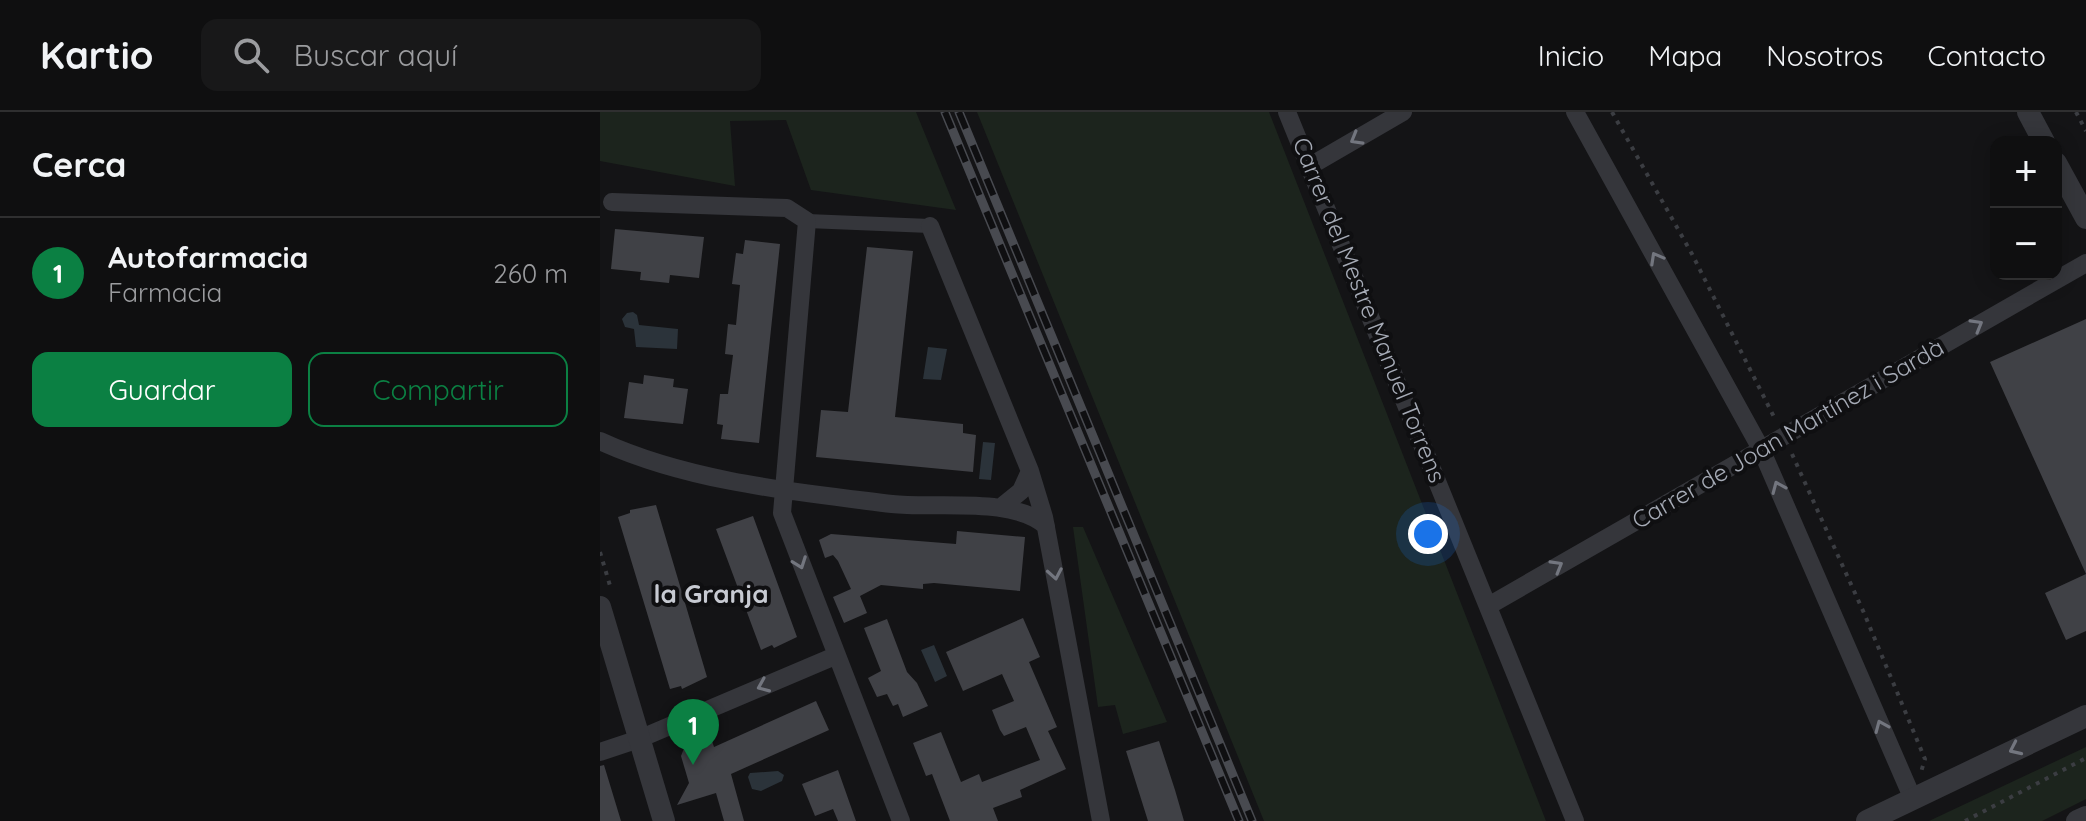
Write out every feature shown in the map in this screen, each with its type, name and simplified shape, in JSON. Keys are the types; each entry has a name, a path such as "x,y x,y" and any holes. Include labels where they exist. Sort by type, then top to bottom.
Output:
{"street":[{"name":"Carrer del Mestre Manuel Torrens","path":"1287,112 1490,605 1575,821"},
{"path":"1310,166 1403,112"},
{"path":"1575,112 1761,449 1912,797"},
{"path":"2028,112 2041,136"},
{"path":"2062,174 2086,218"},
{"path":"606,200 787,208 807,221 930,226 1030,471 1046,526 1101,821"},
{"path":"807,221 782,513 901,821"},
{"name":"Carrer de Joan Martínez i Sardà","path":"1490,605 2086,263"},
{"path":"606,447 676,468 784,489 896,504 1000,508 1034,515 1046,526"},
{"path":"1000,508 1021,491 1030,471"},
{"path":"600,607 664,821"},
{"path":"600,752 639,739 835,656"},
{"path":"1867,821 2086,716"},
{"path":"2077,821 2086,817"}],"path":[{"path":"2076,112 2086,131"},
{"path":"1965,821 2086,758"}],"shaded area":[{"path":"600,112 916,112 956,210 811,190 786,120 730,121 735,186 600,161"},
{"path":"977,112 1269,112 1546,821 1264,821"},
{"path":"633,312 639,325 678,329 677,349 636,347 634,329 625,327 622,319"},
{"path":"928,347 947,349 941,380 923,379"},
{"path":"983,442 995,443 991,480 979,479"},
{"path":"1073,527 1083,527 1167,722 1123,734 1115,705 1098,707"},
{"path":"934,645 947,676 935,682 921,650"},
{"path":"2086,747 2086,799 2042,821 1929,821"},
{"path":"778,771 784,775 782,781 761,791 752,789 748,777 750,773"}],"building":[{"path":"615,229 704,237 699,278 670,275 669,283 640,280 641,272 611,269"},
{"path":"745,240 780,244 759,443 721,439 723,425 717,424 720,394 728,394 733,355 725,354 728,324 736,325 740,285 732,284 736,253 743,254"},
{"path":"867,247 913,251 895,417 963,424 963,433 976,435 973,472 816,457 821,410 848,412"},
{"path":"2086,319 2086,574 1990,362"},
{"path":"644,375 674,379 673,387 688,389 683,424 624,418 629,382 643,384"},
{"path":"656,505 707,677 682,689 681,686 670,689 618,517 630,513 630,510"},
{"path":"753,516 797,637 774,648 772,645 761,650 716,529"},
{"path":"957,531 1025,537 1020,591 934,583 923,584 923,589 881,585 860,596 867,613 844,623 833,597 851,589 833,555 825,558 819,540 831,534 956,544"},
{"path":"2086,574 2086,631 2066,640 2045,593"},
{"path":"1023,618 1040,657 1029,662 1057,727 1048,731 1066,769 1020,790 1022,797 993,808 998,821 950,821 932,774 926,776 913,743 941,732 961,782 979,774 982,782 1040,760 1026,727 1004,736 1000,730 992,710 1014,701 1002,674 963,691 946,652"},
{"path":"887,619 907,672 917,683 928,706 903,717 898,704 893,706 887,694 877,697 868,678 881,671 864,628"},
{"path":"816,701 829,730 731,774 744,821 724,821 716,793 677,805 689,783 681,756 690,733 707,726 714,747"},
{"path":"1159,741 1184,821 1148,821 1126,751"},
{"path":"604,765 621,821 600,821 600,766"},
{"path":"838,770 856,821 838,821 833,809 815,816 802,784"}],"railway":[{"path":"945,112 1239,821"},
{"path":"959,112 1252,821"}],"place":[{"name":"Autofarmacia","path":"693,765"}],"district":[{"name":"la Granja","path":"711,594"}]}
